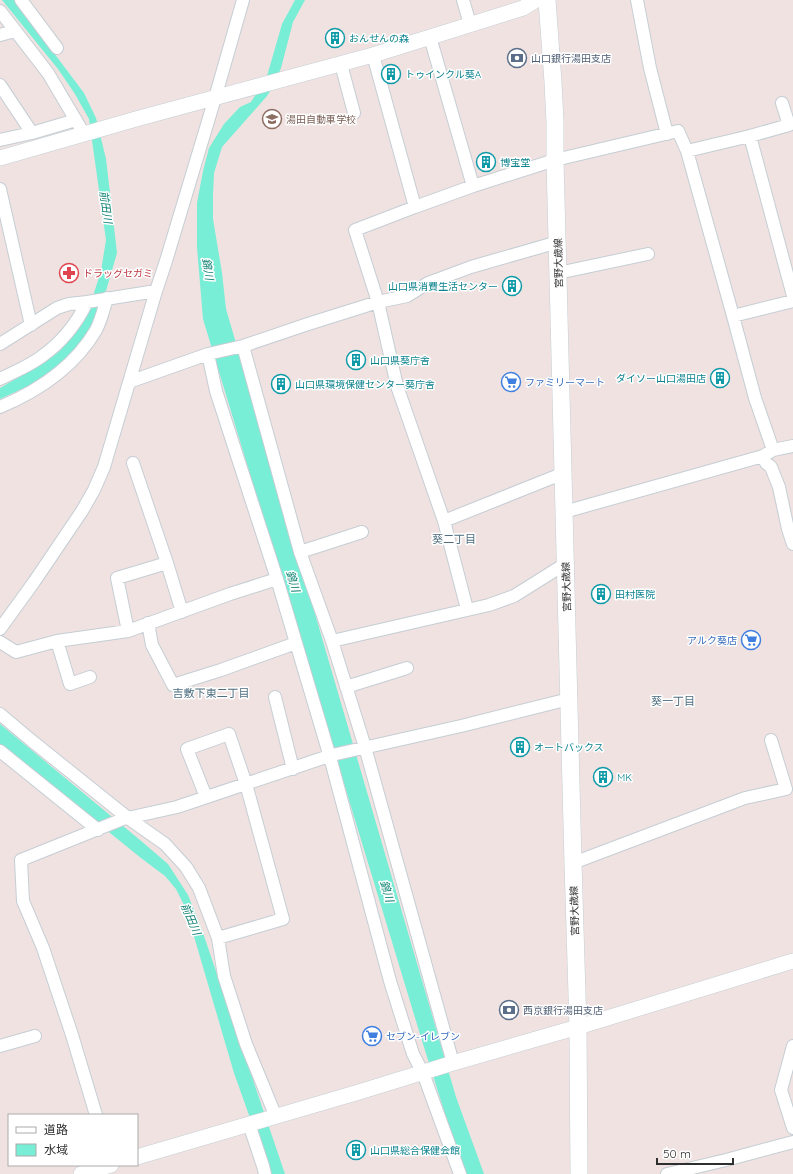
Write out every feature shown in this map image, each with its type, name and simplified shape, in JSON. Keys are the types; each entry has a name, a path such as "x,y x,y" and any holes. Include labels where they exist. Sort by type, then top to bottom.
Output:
{"main road":[{"name":"宮野大歳線","path":"547,0 555,122 565,564 578,1027 579,1174"}],"street":[{"path":"21,0 57,48"},
{"path":"0,629 70,530 94,490 104,467 243,0"},
{"path":"463,0 470,24"},
{"path":"0,158 284,79 373,56 522,8 536,0"},
{"path":"638,0 650,68 667,134"},
{"path":"0,11 48,74 84,134"},
{"path":"0,35 15,31"},
{"path":"430,37 473,186"},
{"path":"373,56 415,207"},
{"path":"341,64 354,113"},
{"path":"0,85 32,133"},
{"path":"687,151 789,125 782,103"},
{"path":"0,140 32,133 76,120"},
{"path":"467,609 444,521 397,386 378,302 355,230 473,186 555,160 678,131 687,151 755,398 768,453 766,463 771,467 779,487 788,529 793,544"},
{"path":"750,136 793,296"},
{"path":"0,189 31,325"},
{"path":"129,382 208,354 243,346 378,302 407,296 428,283 472,267 558,242"},
{"path":"558,273 648,254"},
{"path":"0,344 57,308 70,304 156,291"},
{"path":"0,407 41,386 73,360 87,344 97,328 107,298"},
{"path":"733,316 793,301"},
{"path":"0,379 41,357 58,343 80,318 87,302"},
{"path":"243,346 300,552 332,641 366,747 451,1064"},
{"path":"208,354 216,391 277,579 331,756 390,981 413,1054 425,1072 460,1174"},
{"path":"564,512 793,446"},
{"path":"133,463 182,612"},
{"path":"444,521 564,474"},
{"path":"300,552 362,532"},
{"path":"128,631 117,578 167,563"},
{"path":"332,641 489,605 514,596 565,564"},
{"path":"0,642 16,652 57,641 128,631 230,594 277,579"},
{"path":"148,623 152,645 173,685 221,670 296,643"},
{"path":"57,641 70,684 90,677"},
{"path":"346,687 407,668"},
{"path":"275,697 293,769"},
{"path":"96,1114 43,948 23,901 21,860 125,818 138,817 177,807 331,756 569,699"},
{"path":"0,714 125,818 165,844 186,867 199,888 218,938 224,976 246,1044 274,1117"},
{"path":"206,797 187,749 229,734 246,784 283,918 218,938"},
{"path":"573,863 745,798 786,789 771,740"},
{"path":"0,750 98,829"},
{"path":"138,1157 578,1027 793,961"},
{"path":"0,1046 35,1036"},
{"path":"793,1046 781,1090 793,1128"},
{"path":"249,1124 265,1174"},
{"path":"667,1174 793,1142"},
{"path":"81,1174 108,1166"}],"water":[{"name":"前田川","path":"2,0 14,0 84,93 96,118 106,159 117,253 99,315 88,337 51,371 28,386 0,399 0,388 40,365 61,350 86,318 101,271 106,240 89,119 75,94 58,69"},
{"name":"錦川","path":"295,0 305,0 293,22 281,68 274,85 267,96 222,147 214,173 213,219 226,309 456,1097 484,1174 467,1174 459,1158 203,319 197,247 197,203 209,148 224,124 240,107 251,102 267,76 282,24"},
{"name":"前田川","path":"0,724 168,864 188,895 203,933 285,1174 270,1174 234,1073 186,909 176,889 165,876 0,744"}],"place":[{"name":"おんせんの森","path":"335,38"},
{"name":"山口銀行湯田支店","path":"517,58"},
{"name":"トゥインクル葵A","path":"391,74"},
{"name":"湯田自動車学校","path":"272,119"},
{"name":"博宝堂","path":"486,162"},
{"name":"ドラッグセガミ","path":"69,273"},
{"name":"山口県消費生活センター","path":"512,286"},
{"name":"山口県葵庁舎","path":"356,360"},
{"name":"ダイソー山口湯田店","path":"720,378"},
{"name":"ファミリーマート","path":"511,382"},
{"name":"山口県環境保健センター葵庁舎","path":"281,384"},
{"name":"田村医院","path":"601,594"},
{"name":"アルク葵店","path":"751,640"},
{"name":"オートバックス","path":"520,747"},
{"name":"MK","path":"603,777"},
{"name":"西京銀行湯田支店","path":"509,1010"},
{"name":"セブン-イレブン","path":"372,1036"},
{"name":"山口県総合保健会館","path":"356,1150"}],"district":[{"name":"葵二丁目","path":"454,539"},
{"name":"吉敷下東二丁目","path":"211,693"},
{"name":"葵一丁目","path":"673,701"}]}
